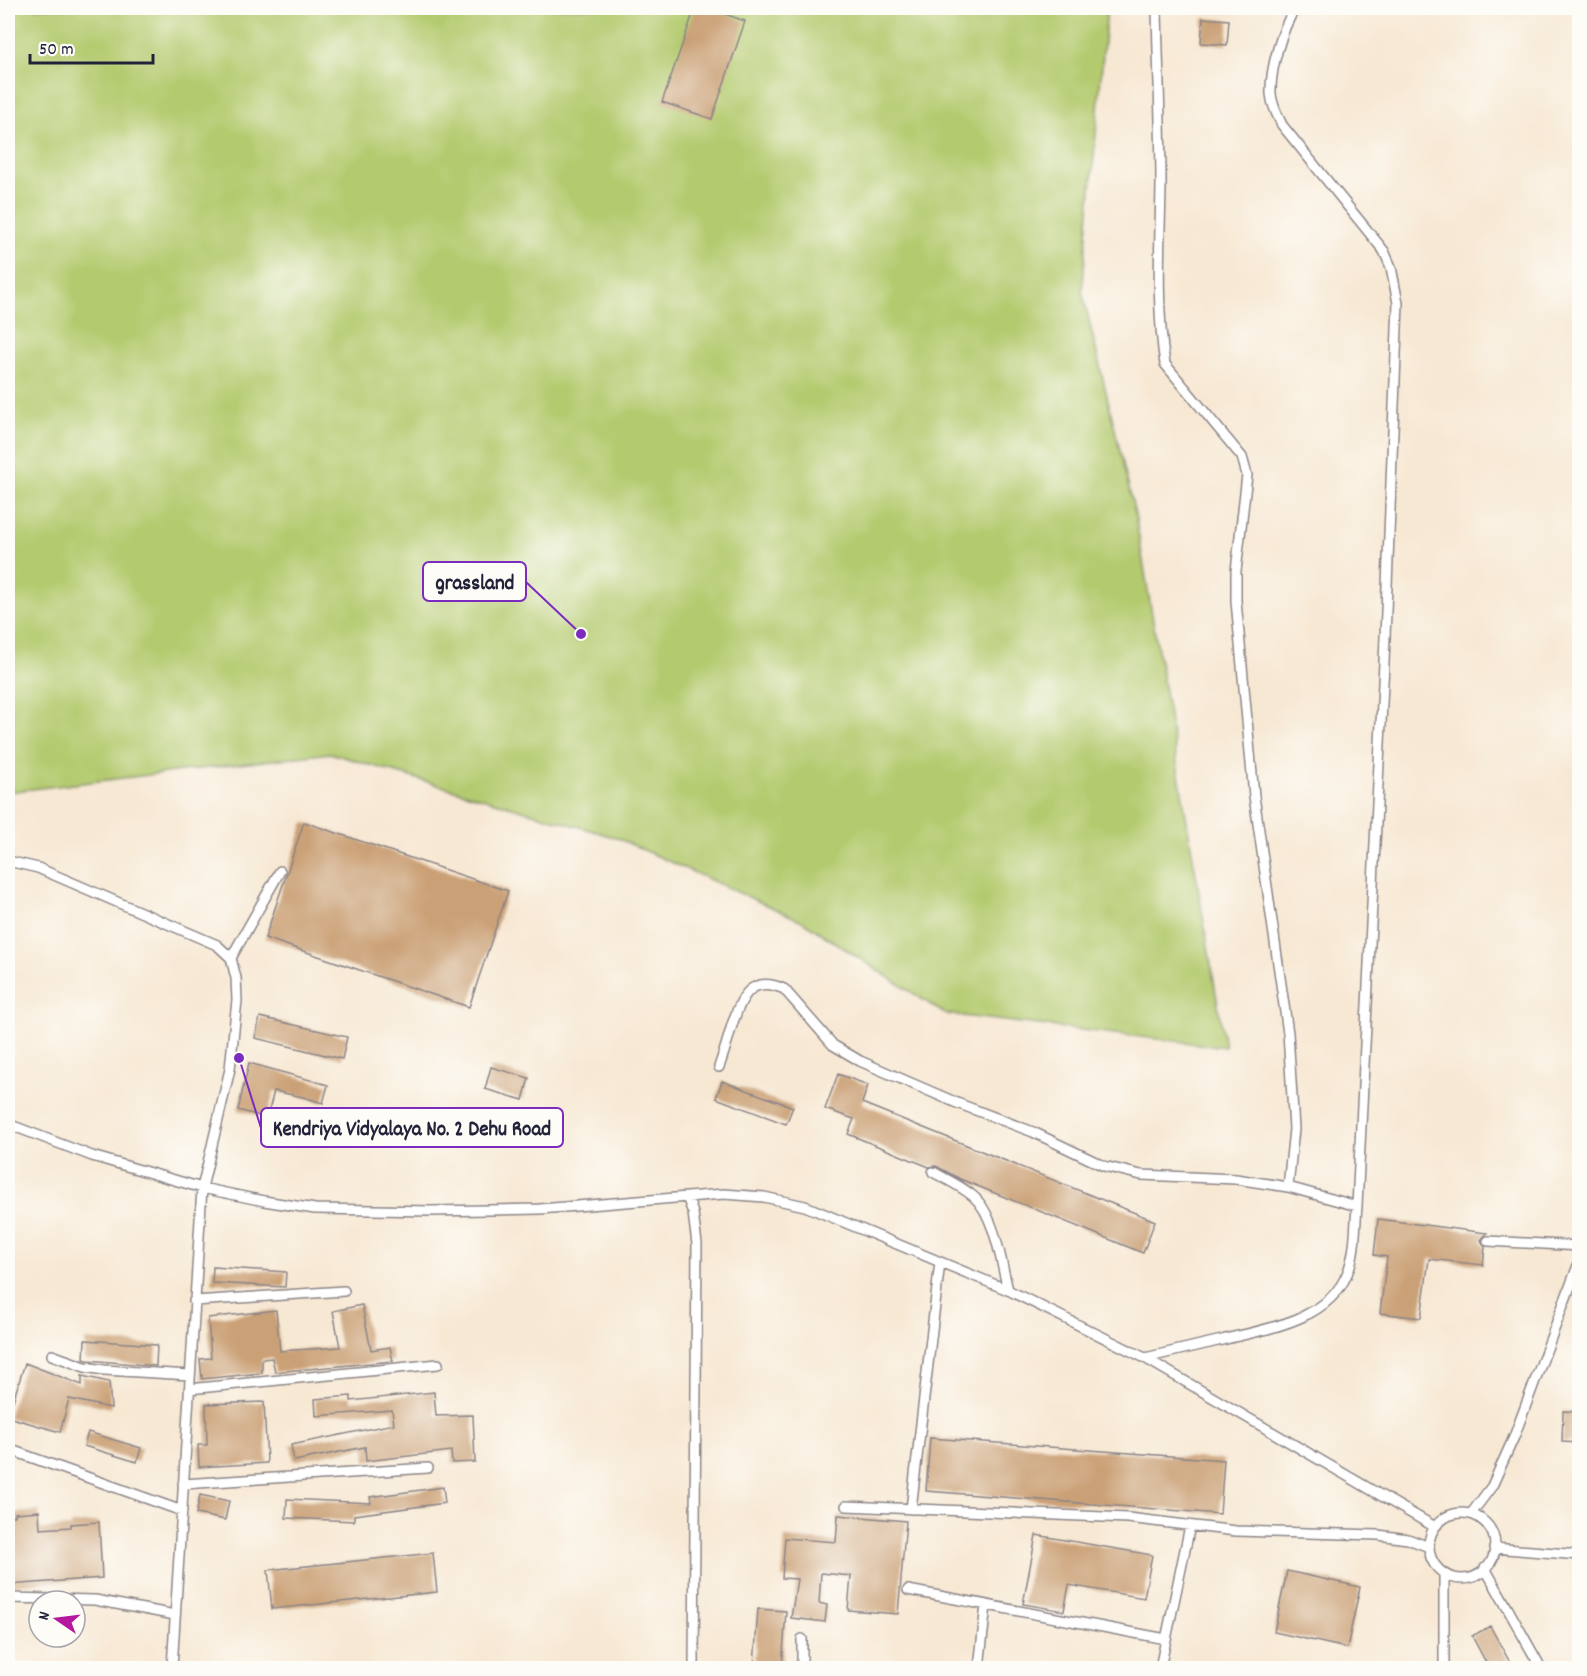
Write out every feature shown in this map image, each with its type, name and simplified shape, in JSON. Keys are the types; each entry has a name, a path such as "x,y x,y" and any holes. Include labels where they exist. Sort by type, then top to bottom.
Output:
{"lane":[{"path":"1157,8 1162,349 1165,364 1242,457 1247,475 1236,571 1236,601 1254,796 1289,1044 1294,1128 1288,1187"},
{"path":"1145,1358 1271,1328 1310,1313 1341,1287 1348,1273 1353,1252 1384,663 1398,303 1391,267 1384,251 1282,125 1276,114 1271,94 1274,67 1286,26 1295,8"},
{"path":"8,861 38,868 217,945 231,958 236,978 237,1000 230,1069 202,1188 172,1668"},
{"path":"231,958 280,871"},
{"path":"720,1067 743,995 760,984 773,984 784,989 833,1045 860,1061 957,1103 1033,1132 1104,1166 1141,1175 1236,1179 1288,1187 1357,1206"},
{"path":"8,1124 92,1156 202,1188 315,1209 431,1211 540,1209 724,1194 764,1197 805,1206 1008,1290 1145,1358 1435,1527"},
{"path":"933,1172 974,1196 984,1209 990,1221 1008,1290"},
{"path":"687,1197 693,1213 698,1244 694,1668"},
{"path":"1488,1242 1580,1246"},
{"path":"1471,1514 1492,1486 1503,1462 1580,1260"},
{"path":"911,1509 940,1262"},
{"path":"194,1301 344,1290"},
{"path":"52,1355 86,1367 104,1370 190,1375"},
{"path":"189,1389 438,1364"},
{"path":"8,1449 182,1511"},
{"path":"183,1484 428,1468"},
{"path":"846,1506 1128,1518 1236,1531 1392,1537 1408,1539 1429,1547"},
{"path":"1461,1513 1471,1514 1481,1519 1489,1527 1493,1537 1492,1559 1476,1575 1466,1579 1444,1574 1431,1558 1430,1537 1435,1527 1451,1515 1461,1513"},
{"path":"1160,1668 1190,1526"},
{"path":"1494,1548 1580,1555"},
{"path":"1485,1568 1541,1668"},
{"path":"1444,1574 1444,1668"},
{"path":"908,1590 1166,1639"},
{"path":"8,1598 95,1600 175,1615"},
{"path":"979,1668 986,1605"},
{"path":"802,1639 802,1668"}],"green space":[{"path":"8,8 1107,8 1082,291 1135,514 1225,1047 945,1014 802,921 617,838 330,753 8,792"}],"building":[{"path":"695,8 707,8 745,21 712,119 662,102"},
{"path":"1203,18 1229,20 1227,45 1201,43"},
{"path":"304,822 508,891 469,1007 265,938"},
{"path":"260,1017 347,1037 342,1059 255,1038"},
{"path":"249,1063 328,1085 323,1103 274,1091 267,1118 238,1110"},
{"path":"491,1067 529,1078 523,1100 485,1089"},
{"path":"838,1074 868,1085 862,1103 1155,1221 1143,1253 960,1179 936,1166 929,1167 848,1134 854,1119 825,1109"},
{"path":"722,1081 793,1107 786,1124 716,1098"},
{"path":"1378,1219 1487,1233 1481,1240 1485,1247 1483,1265 1429,1259 1421,1318 1380,1313 1387,1257 1374,1255"},
{"path":"213,1267 286,1272 285,1287 212,1283"},
{"path":"362,1305 371,1350 390,1347 393,1361 275,1372 272,1358 262,1359 262,1373 202,1379 200,1359 211,1358 208,1318 276,1310 280,1351 340,1347 333,1311"},
{"path":"85,1340 157,1345 156,1366 84,1359"},
{"path":"25,1363 82,1385 82,1376 109,1382 111,1408 69,1399 60,1432 8,1417"},
{"path":"434,1392 436,1416 473,1415 475,1462 452,1463 451,1451 366,1461 365,1447 294,1461 291,1445 394,1424 392,1410 316,1416 315,1399 351,1396 351,1401"},
{"path":"264,1402 267,1463 199,1467 198,1445 207,1445 206,1404"},
{"path":"1563,1411 1580,1412 1580,1443 1562,1442"},
{"path":"88,1432 141,1448 137,1462 84,1446"},
{"path":"930,1438 1224,1460 1220,1514 926,1491"},
{"path":"443,1487 445,1503 354,1515 354,1521 286,1518 287,1499 371,1503 370,1497"},
{"path":"200,1495 229,1501 225,1520 196,1514"},
{"path":"39,1511 40,1529 99,1522 102,1578 8,1585 8,1516 15,1516 15,1513"},
{"path":"838,1515 906,1521 898,1614 848,1610 851,1576 821,1573 819,1603 827,1605 825,1622 791,1618 797,1579 782,1578 785,1538 836,1542"},
{"path":"1036,1535 1152,1555 1144,1598 1069,1585 1064,1611 1023,1604"},
{"path":"433,1553 437,1592 272,1609 268,1570"},
{"path":"1287,1571 1360,1587 1347,1648 1274,1632"},
{"path":"758,1609 786,1611 782,1668 754,1666"},
{"path":"1490,1626 1513,1668 1489,1668 1472,1636"}],"place":[{"name":"grassland","path":"581,634"},
{"name":"Kendriya Vidyalaya No. 2 Dehu Road","path":"239,1058"}]}
